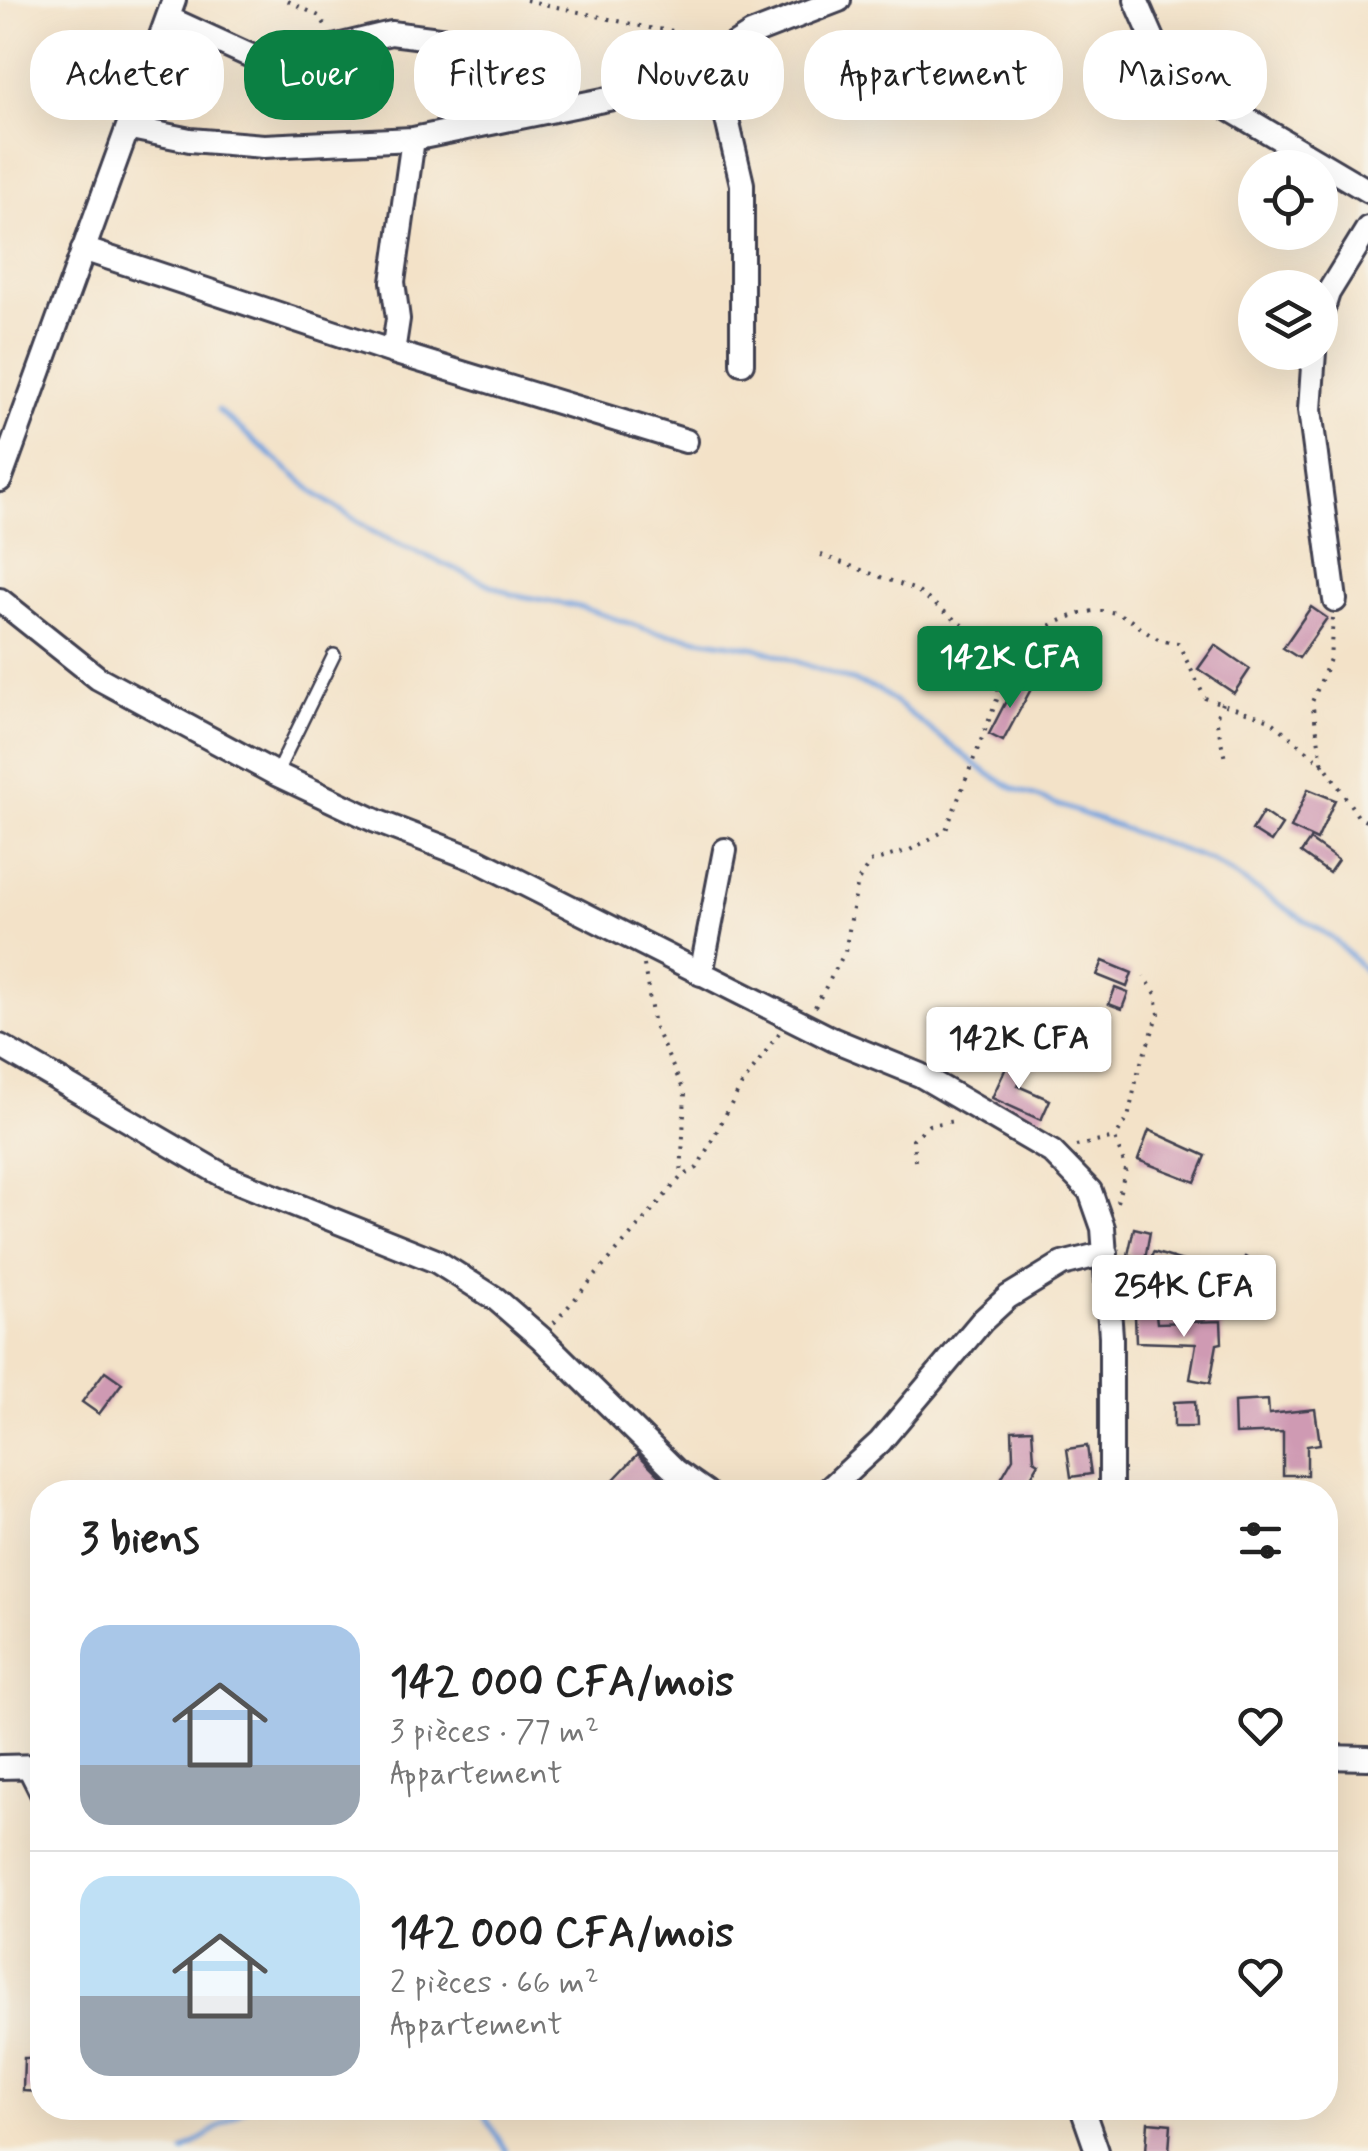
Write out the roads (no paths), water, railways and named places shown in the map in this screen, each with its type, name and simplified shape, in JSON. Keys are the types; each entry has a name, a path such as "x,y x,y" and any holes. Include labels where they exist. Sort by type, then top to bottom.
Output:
{"street":[{"path":"765,30 839,0"},
{"path":"1136,0 1160,54 1184,82 1368,191"},
{"path":"0,480 131,128 171,9 266,63 392,33 447,40 469,50 480,65 492,121"},
{"path":"131,128 190,140 264,146 413,139 492,121 601,104"},
{"path":"727,120 742,184 742,363"},
{"path":"393,352 398,318 393,282 413,139"},
{"path":"1338,274 1368,228"},
{"path":"84,250 393,352 686,441"},
{"path":"1313,370 1310,410 1334,600"},
{"path":"0,600 98,678 276,774 477,860 584,911 641,946 920,1075 1052,1152 1090,1191 1103,1228 1111,1480"},
{"path":"701,974 724,850"},
{"path":"0,1046 226,1177 436,1261 496,1299 662,1458 690,1480"},
{"path":"839,1480 880,1442 982,1321 1008,1297 1062,1264 1106,1253"},
{"path":"1338,1757 1368,1758"},
{"path":"0,1767 30,1766"},
{"path":"1086,2120 1097,2151"}],"lane":[{"path":"276,774 334,656"}],"waterway":[{"path":"218,410 319,496 375,533 511,594 580,607 655,632 757,648 879,690 987,773 1015,789 1212,861 1334,939 1368,974"},
{"path":"184,2151 229,2120"},
{"path":"487,2120 506,2151"}]}
